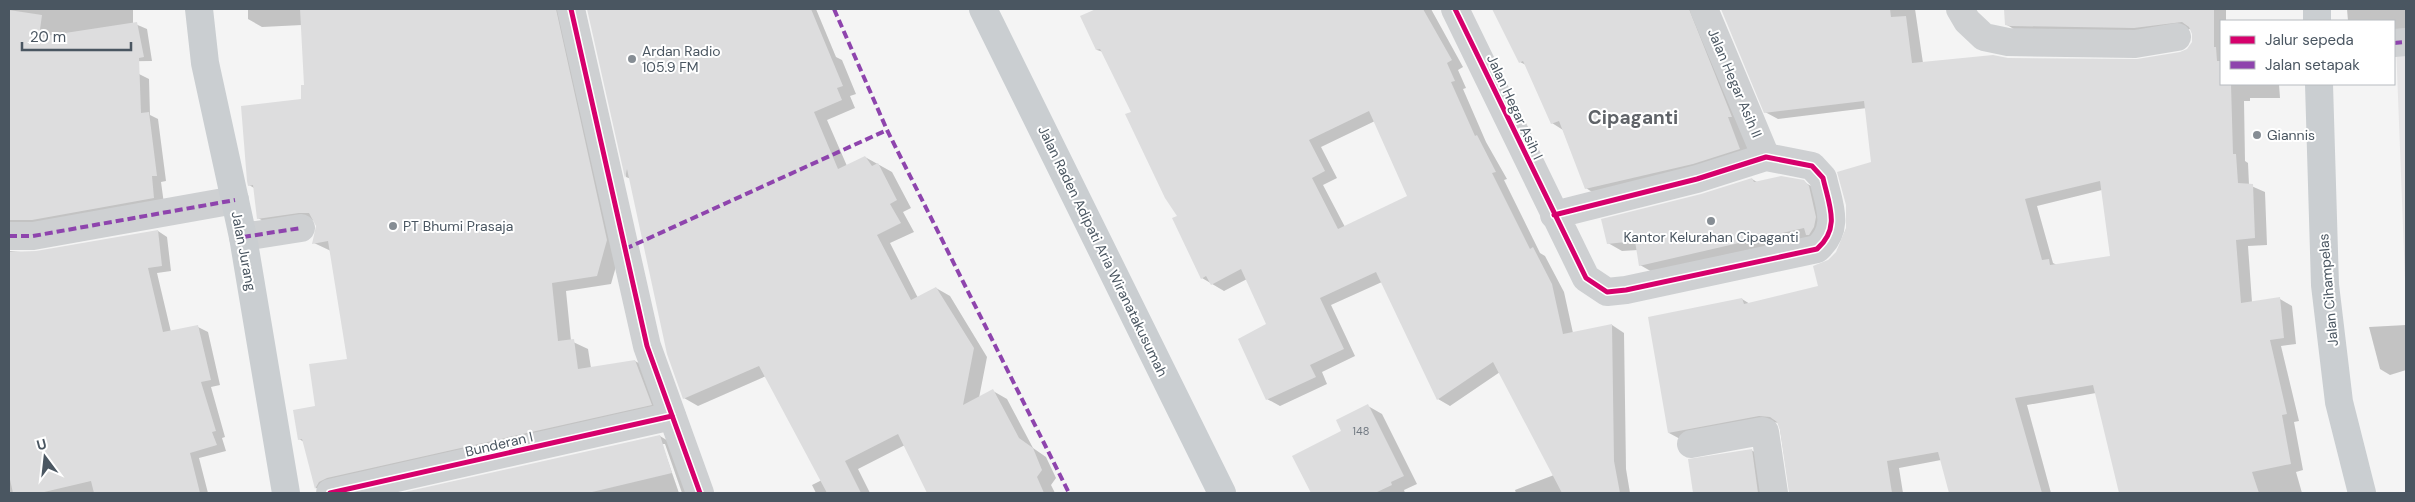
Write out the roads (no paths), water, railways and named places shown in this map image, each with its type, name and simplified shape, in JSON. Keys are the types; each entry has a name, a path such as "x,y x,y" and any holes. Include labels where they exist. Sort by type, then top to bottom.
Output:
{"main road":[{"name":"Jalan Jurang","path":"199,9 205,63 242,237 286,493"},
{"name":"Jalan Raden Adipati Aria Wiranatakusumah","path":"983,9 1222,493"},
{"name":"Jalan Cihampelas","path":"2319,85 2325,285 2340,402 2362,493"}],"street":[{"path":"571,9 647,346 700,493"},
{"name":"Jalan Hegar Asih I","path":"1455,9 1554,216 1586,278 1607,292 1626,290 1817,249 1826,240 1833,224 1823,178 1812,166 1766,157"},
{"name":"Jalan Hegar Asih II","path":"1704,9 1766,157"},
{"path":"1960,9 1967,21 1984,37 2008,42 2135,44 2177,37"},
{"path":"1554,216 1697,179 1766,157"},
{"path":"9,236 33,236 234,200"},
{"path":"242,237 301,228"},
{"name":"Bunderan I","path":"330,493 672,416"},
{"path":"1691,444 1762,431 1766,435 1774,493"}],"place":[{"name":"Ardan Radio 105.9 FM","path":"632,59"},
{"name":"Giannis","path":"2257,135"},
{"name":"Kantor Kelurahan Cipaganti","path":"1711,221"},
{"name":"PT Bhumi Prasaja","path":"393,226"}],"district":[{"name":"Cipaganti","path":"1633,117"}]}
